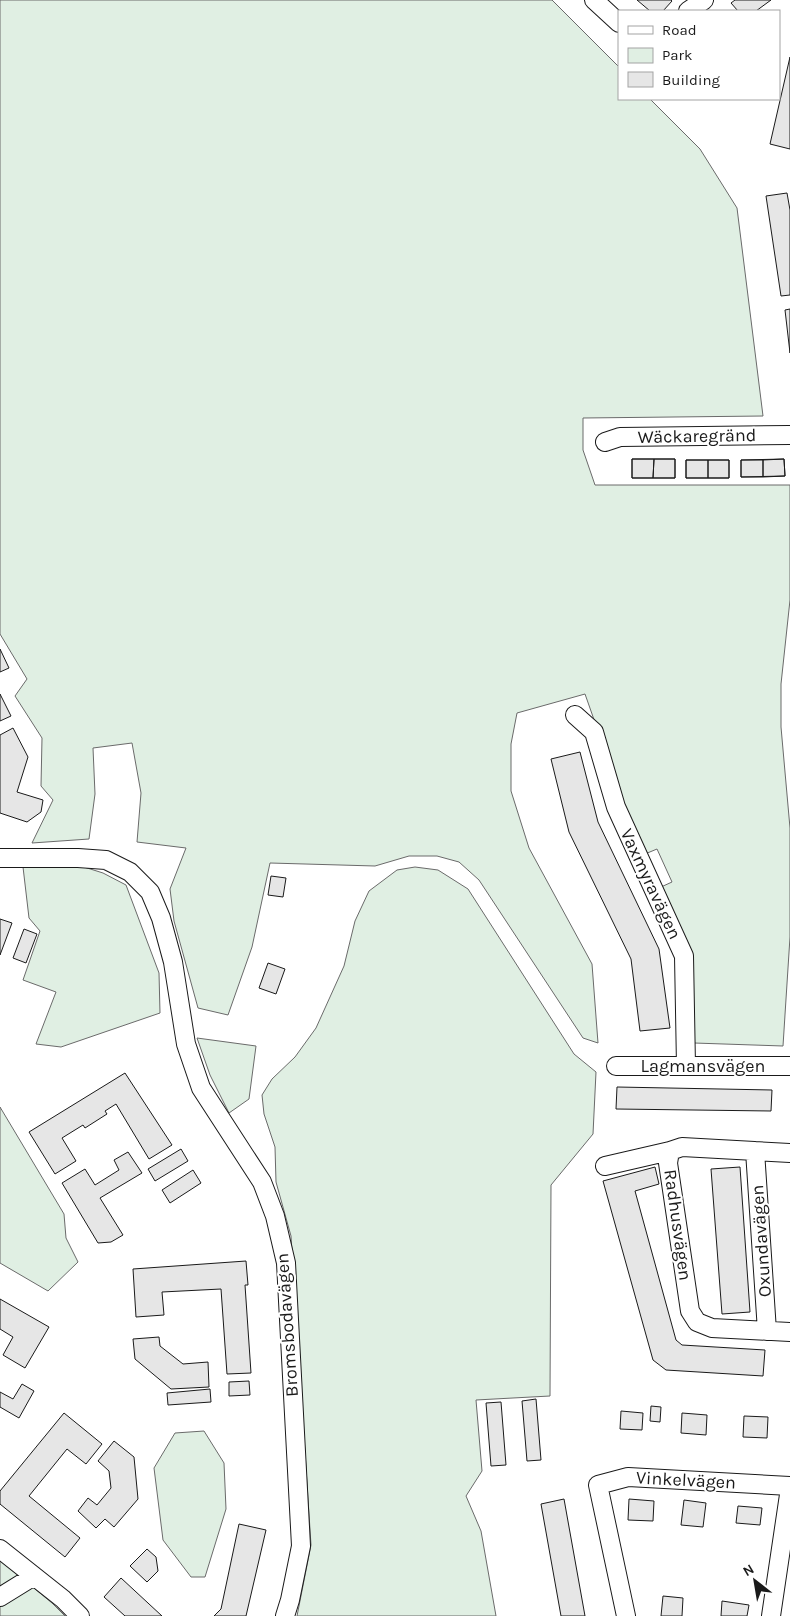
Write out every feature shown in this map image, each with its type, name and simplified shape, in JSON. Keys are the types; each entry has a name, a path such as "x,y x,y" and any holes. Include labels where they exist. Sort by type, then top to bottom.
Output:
{"street":[{"path":"594,0 618,22"},
{"path":"689,10 704,0"},
{"name":"Wäckaregränd","path":"605,442 620,437 790,434"},
{"name":"Vaxmyravägen","path":"575,715 594,732 616,808 684,956 686,1066"},
{"name":"Bromsbodavägen","path":"0,858 106,860 130,872 150,892 161,918 173,962 186,1044 202,1088 262,1182 269,1199 286,1263 301,1546 285,1616"},
{"name":"Lagmansvägen","path":"616,1066 790,1066"},
{"name":"Radhusvägen","path":"790,1153 682,1148 670,1151 668,1163 690,1312 697,1322 712,1328 790,1332"},
{"path":"605,1166 670,1151"},
{"name":"Oxundavägen","path":"755,1151 767,1331"},
{"name":"Vinkelvägen","path":"626,1616 598,1485 628,1477 790,1487"},
{"path":"771,1616 790,1487"},
{"path":"0,1549 63,1598 80,1616"},
{"path":"0,1597 34,1576"}],"green space":[{"path":"0,0 552,0 618,66 618,100 651,100 700,149 737,208 763,416 583,418 583,450 595,485 790,485 790,600 781,684 781,727 790,828 790,937 783,1046 694,1043 661,887 672,882 657,849 645,854 624,805 585,694 517,713 511,744 511,791 529,848 592,964 598,1043 583,1038 479,880 459,862 437,856 409,856 375,866 270,863 252,947 228,1015 198,1008 174,921 170,889 186,848 137,842 141,793 132,743 93,748 95,794 89,839 32,843 53,800 41,786 42,738 15,696 27,679 0,634"},
{"path":"23,867 84,867 103,873 126,885 159,973 160,1013 61,1047 36,1044 56,992 23,980 40,931 29,918"},
{"path":"415,867 438,870 468,889 574,1054 596,1072 593,1134 551,1185 550,1396 476,1400 482,1471 466,1496 481,1531 496,1616 297,1616 311,1545 291,1236 276,1182 275,1147 264,1114 262,1095 272,1079 295,1057 316,1028 344,966 355,921 369,891 397,870"},
{"path":"197,1038 256,1046 249,1099 229,1113 210,1075"},
{"path":"0,1107 64,1214 66,1238 78,1262 48,1291 0,1263"},
{"path":"204,1431 224,1463 226,1509 205,1577 191,1577 163,1540 154,1468 175,1433"},
{"path":"0,1560 52,1603 65,1616 0,1616"}],"building":[{"path":"637,0 672,1 664,10 649,10"},
{"path":"735,0 771,0 757,10 737,10 731,3"},
{"path":"790,57 790,149 770,144"},
{"path":"787,193 790,210 790,295 781,296 766,196"},
{"path":"790,309 790,353 785,310"},
{"path":"632,459 675,459 675,478 632,478"},
{"path":"632,459 654,459 653,478 632,478"},
{"path":"654,459 675,459 675,478 653,478"},
{"path":"784,459 785,476 741,477 741,460"},
{"path":"784,459 785,476 763,477 763,460"},
{"path":"686,460 729,460 729,478 686,478"},
{"path":"686,460 708,460 708,478 686,478"},
{"path":"708,460 729,460 729,478 708,478"},
{"path":"741,460 763,460 763,477 741,477"},
{"path":"0,649 9,668 0,672"},
{"path":"0,694 11,716 0,721"},
{"path":"13,728 28,757 17,792 43,800 41,812 27,822 0,813 0,735"},
{"path":"580,752 598,822 659,949 670,1028 640,1031 631,959 569,832 551,759"},
{"path":"271,876 286,878 283,897 268,895"},
{"path":"0,919 12,923 0,955"},
{"path":"24,929 37,934 26,963 13,958"},
{"path":"268,963 285,969 276,994 259,988"},
{"path":"125,1073 172,1145 149,1159 116,1104 105,1111 107,1114 85,1128 83,1125 62,1138 76,1161 55,1174 29,1132"},
{"path":"617,1087 772,1090 771,1111 616,1109"},
{"path":"181,1149 188,1161 155,1181 148,1169"},
{"path":"128,1152 142,1173 100,1198 123,1235 111,1242 98,1243 62,1183 85,1169 95,1185 119,1170 114,1160"},
{"path":"655,1167 659,1184 635,1191 676,1340 682,1345 765,1350 763,1376 666,1370 653,1360 603,1181"},
{"path":"740,1167 750,1312 722,1314 711,1169"},
{"path":"193,1170 201,1183 170,1203 162,1190"},
{"path":"246,1261 248,1285 245,1285 251,1373 227,1374 221,1289 162,1292 164,1315 136,1317 133,1269"},
{"path":"0,1299 49,1327 25,1368 3,1355 13,1337 0,1329"},
{"path":"159,1337 160,1346 183,1364 208,1362 209,1387 171,1389 135,1359 133,1339"},
{"path":"249,1381 250,1395 229,1396 229,1382"},
{"path":"22,1384 34,1391 19,1418 0,1407 0,1392 13,1399"},
{"path":"210,1389 211,1402 168,1405 167,1393"},
{"path":"536,1399 541,1460 527,1461 522,1401"},
{"path":"501,1402 506,1465 491,1466 486,1403"},
{"path":"651,1406 661,1407 660,1422 650,1421"},
{"path":"621,1411 643,1413 642,1430 620,1429"},
{"path":"64,1413 102,1444 86,1464 67,1449 29,1496 80,1538 65,1557 0,1504 0,1491"},
{"path":"682,1413 707,1415 706,1435 681,1433"},
{"path":"744,1416 768,1417 767,1438 743,1437"},
{"path":"114,1441 134,1457 138,1499 114,1527 105,1519 96,1528 78,1511 88,1498 97,1505 111,1488 109,1471 98,1461"},
{"path":"564,1499 585,1616 561,1616 541,1504"},
{"path":"629,1499 654,1501 653,1521 628,1520"},
{"path":"684,1500 706,1503 703,1527 681,1525"},
{"path":"738,1506 762,1508 760,1525 736,1523"},
{"path":"239,1524 266,1530 246,1616 214,1616 221,1609"},
{"path":"147,1549 156,1557 158,1571 147,1582 130,1566"},
{"path":"121,1578 162,1616 125,1616 104,1597"},
{"path":"663,1596 683,1598 682,1616 661,1616"},
{"path":"722,1601 749,1605 747,1616 721,1616"}]}
